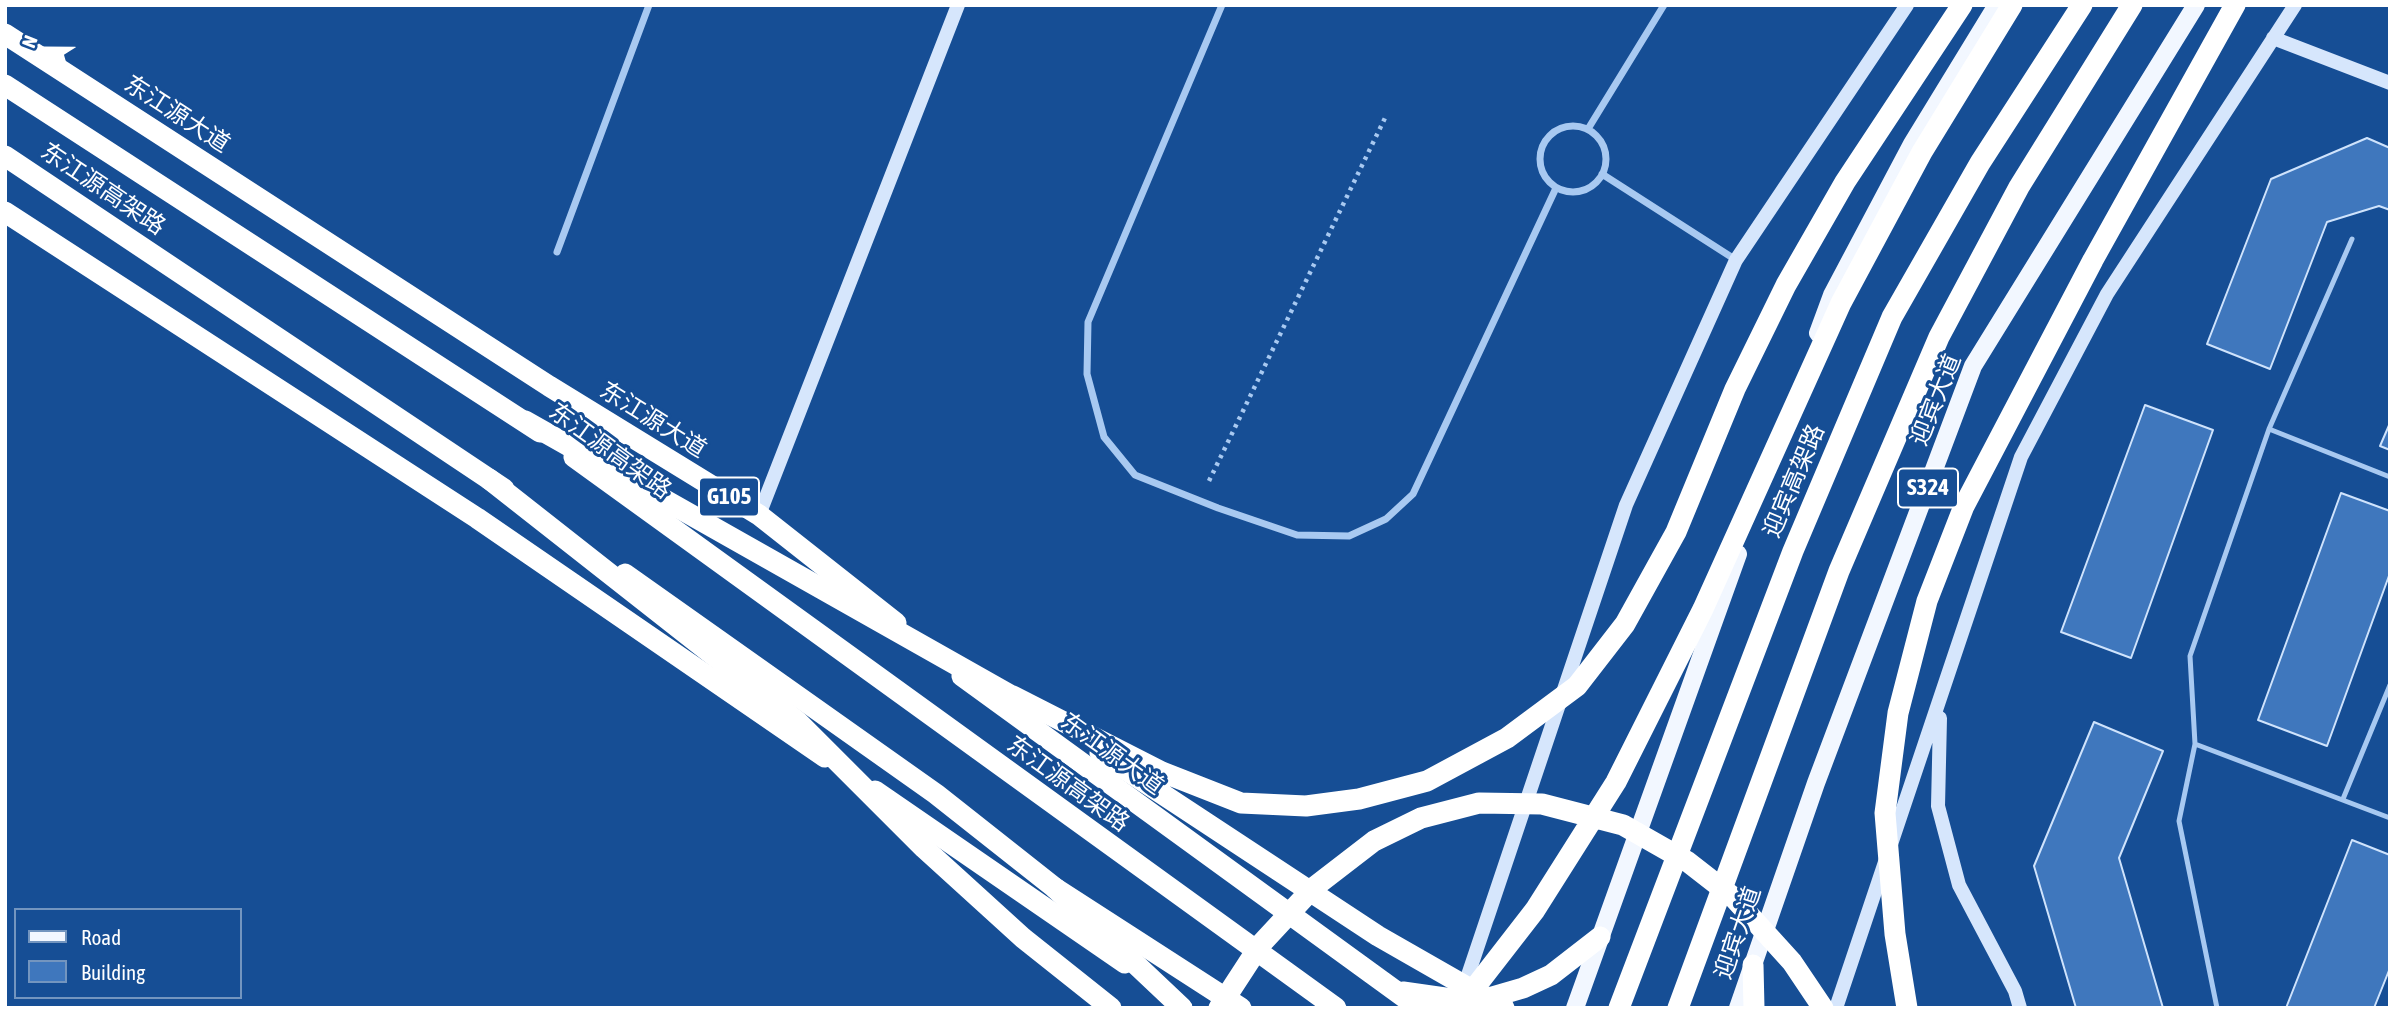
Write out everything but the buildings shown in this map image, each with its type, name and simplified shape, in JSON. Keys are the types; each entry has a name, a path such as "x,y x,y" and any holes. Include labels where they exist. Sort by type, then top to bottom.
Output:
{"highway":[{"path":"525,421 1013,696 1162,772 1241,803 1306,806 1359,799 1427,781 1507,738 1577,686 1625,624 1676,532 1735,389 1786,285 1852,171 1962,5"},
{"path":"1459,1005 1535,910 1616,782 1703,609 1841,303 1923,152 2012,5"},
{"name":"迎宾高架路","path":"1619,1008 1793,551 1892,317 1980,163 2082,5"},
{"path":"1678,1008 1839,571 1940,337 2019,187 2132,5"},
{"path":"1907,1008 1895,934 1885,813 1898,713 1927,601 1964,506 2093,260 2235,5"},
{"name":"东江源大道","path":"5,34 549,386 759,515 1005,709 1419,1008"},
{"name":"东江源高架路","path":"5,85 525,421 1336,1008"},
{"name":"东江源高架路","path":"5,156 489,479 936,794 1055,888 1241,1008"},
{"path":"5,212 477,518 1191,1008"},
{"path":"489,479 797,721 925,848 1023,938 1111,1008"},
{"path":"1013,696 1378,936 1504,1008"},
{"path":"1219,1008 1259,945 1313,888 1374,841 1421,818 1479,803 1542,804 1623,825 1688,862 1734,897 1792,962 1823,1008"},
{"path":"1055,888 1182,1008"},
{"path":"1394,990 1459,1005 1502,994 1551,975 1600,937"},
{"path":"1753,965 1754,1008"}],"main road":[{"path":"1575,1008 1832,295 1912,144 1997,5"},
{"name":"迎宾大道","path":"1738,1008 1816,783 1973,366 2196,5"}],"street":[{"path":"557,252 649,5"},
{"path":"759,515 958,5"},
{"path":"1222,5 1088,323 1087,374 1104,437 1135,475 1297,535 1349,536 1386,519 1413,494 1556,188"},
{"path":"1588,129 1664,5"},
{"path":"1459,1005 1626,505 1735,260 1907,5"},
{"path":"1836,1008 2021,457 2107,294 2295,5"},
{"path":"2273,38 2390,83"},
{"path":"1565,126 1588,129 1604,147 1602,174 1594,184 1582,191 1568,192 1556,188 1546,179 1540,166 1540,153 1545,140 1565,126"},
{"path":"1602,174 1735,260"},
{"path":"1940,703 1938,806 1958,885 2015,991 2020,1008"}],"lane":[{"path":"2217,1008 2179,821 2195,744 2190,656 2269,429 2352,239"},
{"path":"2269,429 2390,477"},
{"path":"2343,799 2390,685"},
{"path":"2195,744 2390,818"}],"path":[{"path":"1199,500 1385,118"}]}
